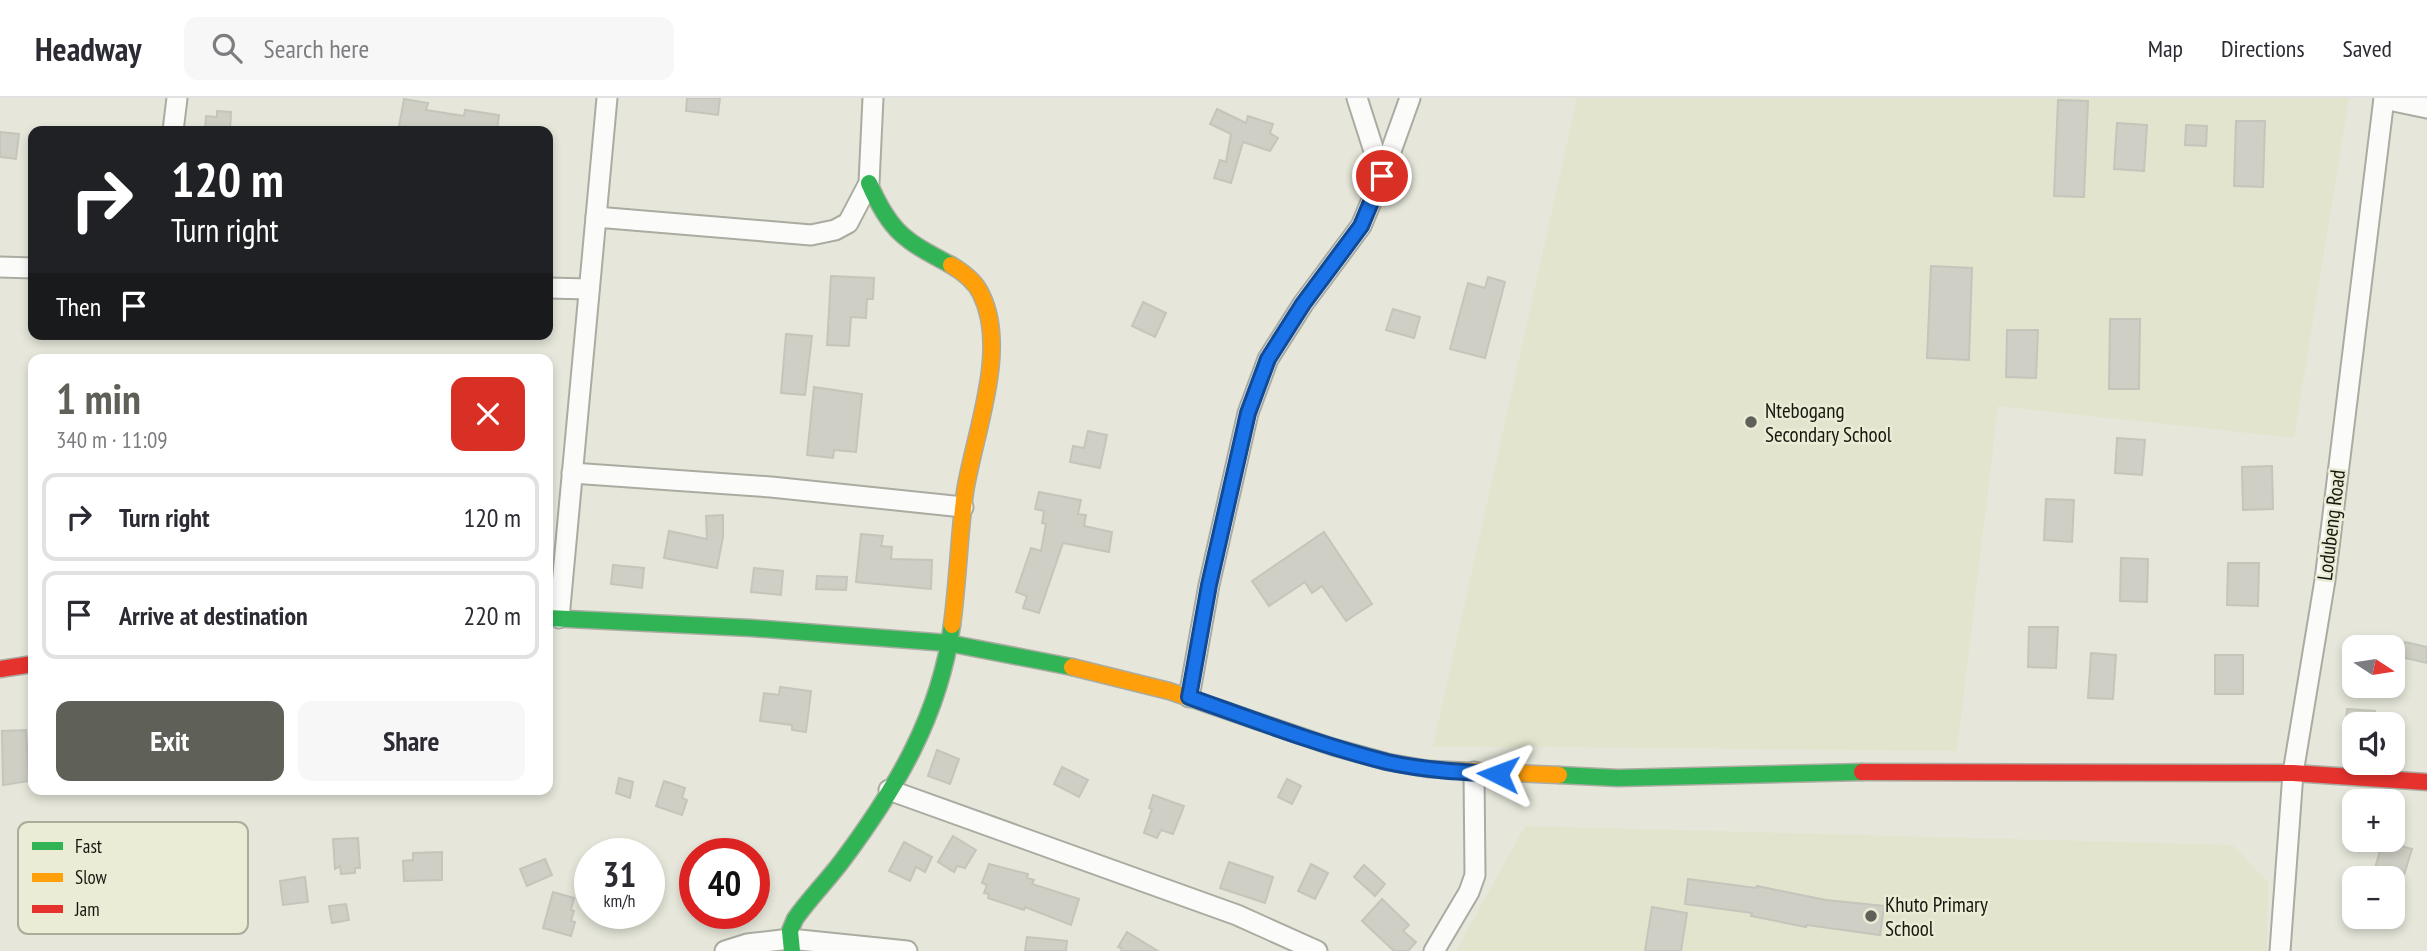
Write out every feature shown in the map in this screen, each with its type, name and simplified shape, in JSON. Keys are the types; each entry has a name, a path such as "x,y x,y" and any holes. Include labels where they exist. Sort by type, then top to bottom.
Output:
{"street":[{"path":"174,126 177,98"},
{"path":"607,98 572,473 553,618 751,628 948,643 1062,664 1189,697 1333,747 1388,762 1428,769 1618,778 1928,771 2293,773 2427,782"},
{"path":"596,217 810,235 835,230 848,223 869,183 873,98"},
{"path":"1356,98 1382,176"},
{"path":"1189,697 1209,585 1248,413 1268,359 1303,304 1361,226 1410,98"},
{"path":"2384,99 2427,108"},
{"name":"Lodubeng Road","path":"2280,951 2293,773 2325,580 2384,99"},
{"path":"791,945 791,928 796,919 827,881 889,790 921,735 940,684 948,643 963,507 992,365 992,329 985,301 974,281 957,266 929,254 905,239 882,212 869,183"},
{"path":"0,267 28,268"},
{"path":"553,288 589,289"},
{"path":"572,473 771,487 963,507"},
{"path":"0,669 28,665"},
{"path":"1434,951 1469,891 1475,875 1474,772"},
{"path":"889,790 1237,915 1317,951"},
{"path":"725,951 747,944 907,951"}],"shaded area":[{"name":"Ntebogang Secondary School","path":"1577,98 2349,98 2294,438 1998,406 1957,751 1433,746"},
{"name":"Khuto Primary School","path":"1525,826 2233,845 2268,882 2267,951 1456,951"}],"building":[{"path":"687,98 720,98 718,115 686,111"},
{"path":"404,99 428,103 426,110 464,116 465,110 499,115 498,126 399,126"},
{"path":"2058,100 2088,101 2084,197 2054,196"},
{"path":"1217,109 1246,123 1248,116 1273,124 1270,133 1278,138 1270,151 1243,142 1231,183 1214,178 1220,160 1226,162 1231,134 1210,124"},
{"path":"217,111 231,112 230,126 205,126 206,116 217,117"},
{"path":"2236,121 2265,121 2263,187 2234,186"},
{"path":"2117,123 2147,125 2144,171 2114,169"},
{"path":"2186,125 2207,126 2206,146 2185,145"},
{"path":"0,132 19,134 16,159 0,157"},
{"path":"1931,266 1972,268 1969,360 1927,358"},
{"path":"831,276 874,278 873,299 867,299 866,318 851,317 849,346 827,345"},
{"path":"1488,277 1505,282 1485,358 1450,349 1468,283 1485,288"},
{"path":"1143,302 1166,313 1155,337 1132,326"},
{"path":"1393,309 1420,317 1414,338 1386,330"},
{"path":"2110,319 2140,319 2139,389 2109,389"},
{"path":"2007,330 2038,330 2036,378 2006,377"},
{"path":"786,334 812,336 805,395 781,393"},
{"path":"814,387 862,394 856,452 834,450 833,458 807,455"},
{"path":"1088,431 1107,435 1100,468 1070,462 1073,446 1084,448"},
{"path":"2117,438 2145,440 2142,475 2115,473"},
{"path":"2272,466 2273,509 2243,510 2242,467"},
{"path":"1039,492 1081,500 1078,514 1086,515 1084,526 1112,532 1109,552 1063,543 1039,613 1023,608 1027,596 1016,592 1031,548 1041,551 1046,524 1042,523 1044,511 1035,509"},
{"path":"2046,499 2074,500 2072,542 2044,540"},
{"path":"723,515 723,537 717,568 664,558 669,531 707,539 706,516"},
{"path":"1324,532 1372,604 1346,621 1322,586 1312,593 1305,582 1269,606 1252,581"},
{"path":"861,534 883,536 881,546 892,547 891,559 932,560 931,589 856,582"},
{"path":"2121,558 2148,559 2147,602 2120,601"},
{"path":"2228,563 2259,563 2258,606 2227,605"},
{"path":"613,565 644,568 642,588 611,584"},
{"path":"754,568 783,571 781,595 751,592"},
{"path":"817,576 847,577 846,590 816,589"},
{"path":"2029,627 2058,627 2056,668 2028,667"},
{"path":"2405,642 2427,647 2427,663 2405,658"},
{"path":"2091,653 2116,655 2113,699 2088,698"},
{"path":"2215,655 2243,655 2243,694 2215,694"},
{"path":"780,687 811,691 806,732 792,730 792,725 760,721 764,693 779,695"},
{"path":"2347,709 2375,711 2375,712 2347,712"},
{"path":"26,730 28,781 3,785 2,731"},
{"path":"937,750 959,759 950,784 928,776"},
{"path":"1062,767 1088,780 1079,797 1054,784"},
{"path":"619,778 633,782 630,798 616,793"},
{"path":"1287,779 1301,786 1292,804 1278,797"},
{"path":"664,781 685,788 682,798 687,800 682,815 656,806"},
{"path":"1153,795 1184,806 1173,834 1161,830 1157,838 1144,833 1152,809 1149,808"},
{"path":"953,836 976,850 965,868 957,866 954,872 938,862"},
{"path":"358,838 360,868 355,868 355,873 341,874 340,866 335,869 333,839"},
{"path":"904,842 932,857 925,872 916,867 910,881 889,871"},
{"path":"2405,847 2412,849 2405,872 2405,866 2376,866 2380,852 2405,852"},
{"path":"442,852 442,880 404,881 403,861 413,860 413,853"},
{"path":"545,859 552,875 527,886 520,869"},
{"path":"1229,862 1273,877 1265,903 1220,888"},
{"path":"989,864 1028,874 1027,878 1034,880 1032,884 1079,899 1071,925 1025,907 1024,910 988,898 989,894 984,893 987,885 982,883"},
{"path":"1311,864 1328,873 1315,899 1298,891"},
{"path":"1364,865 1385,884 1375,896 1354,877"},
{"path":"305,877 308,902 283,905 280,881"},
{"path":"1688,879 1757,886 1826,900 1884,906 1880,935 1806,927 1751,916 1752,913 1685,904"},
{"path":"553,892 574,898 571,921 574,926 571,936 543,928"},
{"path":"1382,899 1409,925 1403,931 1416,942 1408,951 1394,951 1362,921"},
{"path":"346,904 349,920 332,923 329,906"},
{"path":"1652,907 1687,913 1681,951 1645,951"},
{"path":"1127,932 1158,951 1121,951 1122,948 1118,947"},
{"path":"1027,937 1067,941 1066,951 1025,951"}],"traffic: fast":[{"path":"869,183 892,224 910,241 951,265"},
{"path":"553,618 751,628 948,643 1072,667"},
{"path":"792,951 790,931 795,919 862,834 913,750 937,690 952,625"},
{"path":"1559,775 1618,778 1862,772"}],"traffic: slow":[{"path":"951,265 968,277 981,294 989,316 992,340 987,392 965,492 952,625"},
{"path":"1072,667 1169,691 1333,747 1388,762 1428,769 1559,775"}],"traffic: jam":[{"path":"0,669 28,665"},
{"path":"1862,772 2293,773 2427,782"}],"place":[{"name":"Ntebogang Secondary School","path":"1751,422"},
{"name":"Khuto Primary School","path":"1871,916"}],"route":[{"path":"1382,176 1361,226 1303,304 1268,359 1248,413 1209,585 1189,697 1333,747 1388,762 1428,769 1498,774"}]}
